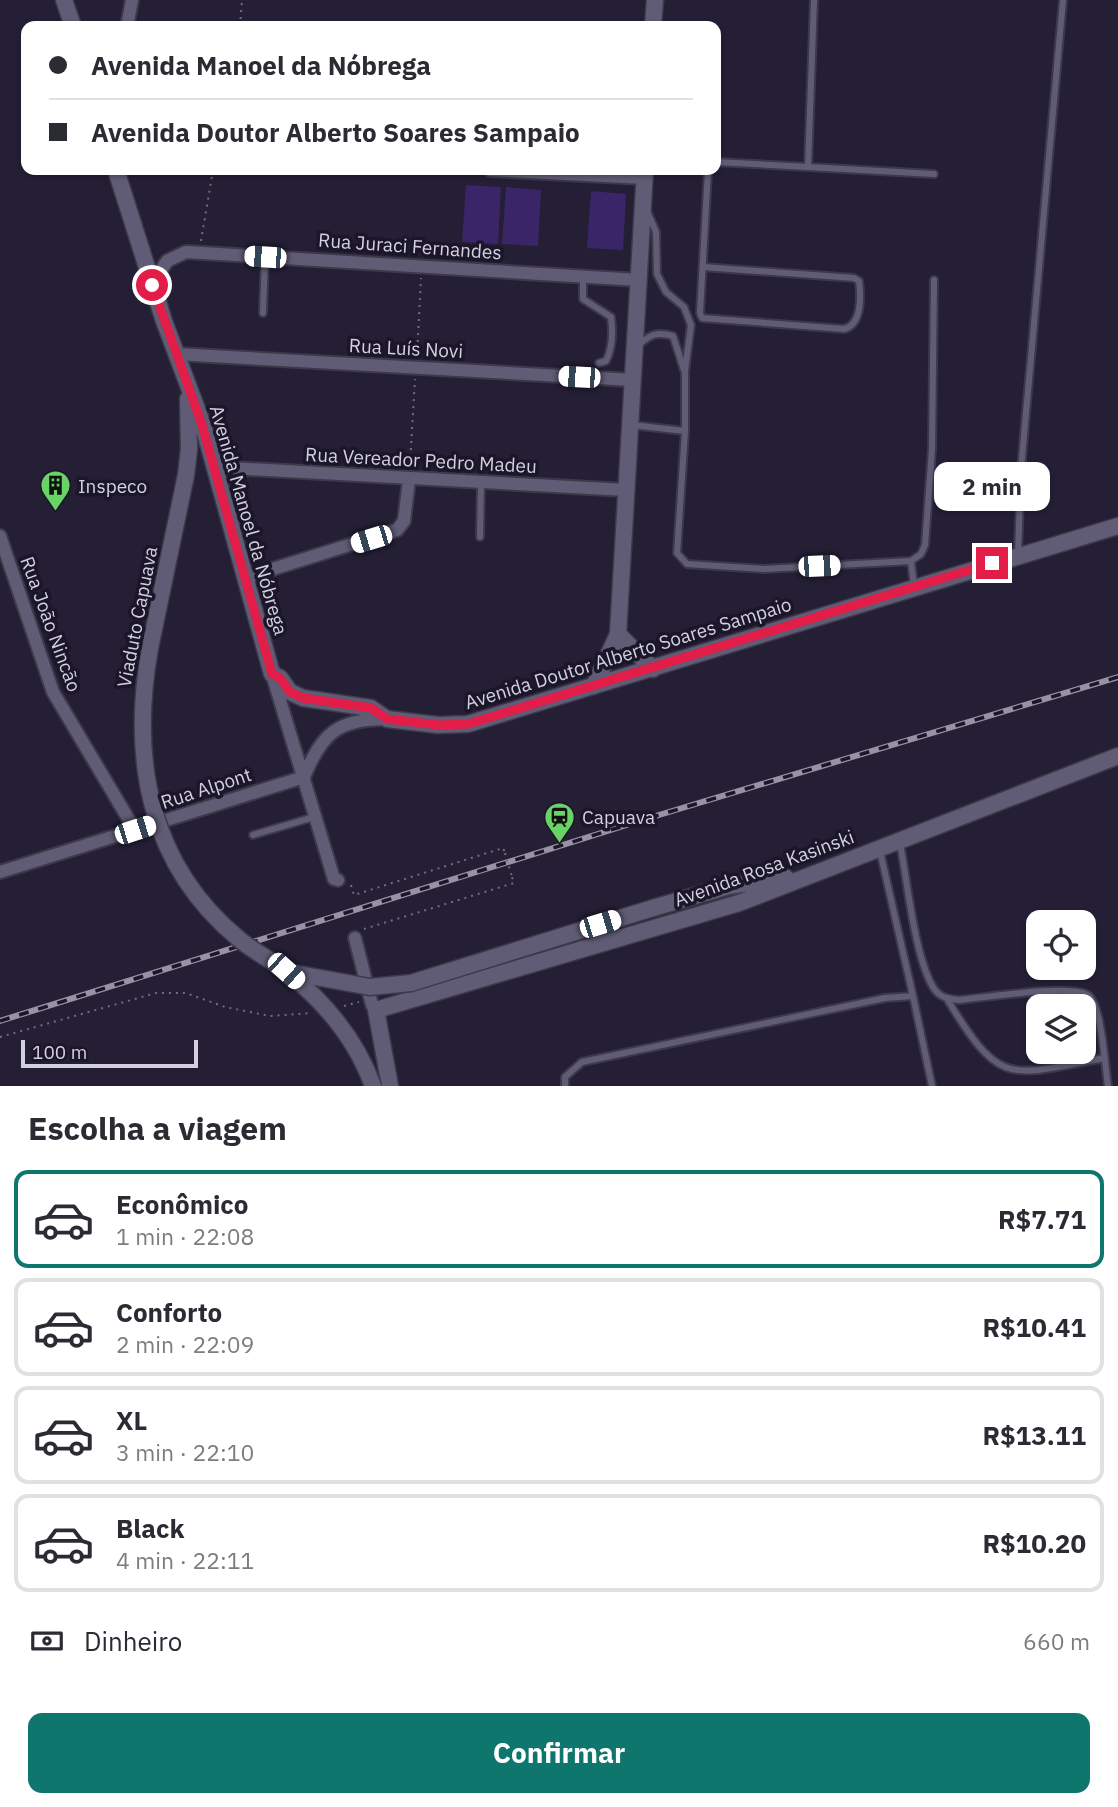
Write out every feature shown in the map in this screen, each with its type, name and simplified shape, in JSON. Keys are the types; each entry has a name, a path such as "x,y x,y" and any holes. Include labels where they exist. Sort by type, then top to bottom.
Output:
{"main road":[{"path":"64,0 71,21"},
{"path":"653,21 655,0"},
{"name":"Avenida Manoel da Nóbrega","path":"118,175 152,285 202,425 272,674"},
{"path":"594,686 618,634 645,175"},
{"name":"Viaduto Capuava","path":"188,386 189,449 186,475 150,648 143,698 143,756 156,821 169,853 202,906 240,940 286,971 335,1017 346,1031 373,1086"},
{"name":"Avenida Doutor Alberto Soares Sampaio","path":"272,674 280,678 290,692 303,698 371,708 387,719 438,725 468,724 1018,554 1118,526"},
{"path":"618,634 653,668"},
{"name":"Avenida Rosa Kasinski","path":"373,1005 739,904 811,873 880,849 1118,756"},
{"name":"Viaduto Capuava","path":"286,971 354,986 411,983 729,886 811,873"},
{"path":"373,1005 390,1086"}],"street":[{"path":"128,21 132,0"},
{"name":"Rua Juraci Fernandes","path":"152,285 167,261 186,252 639,280"},
{"name":"Rua Luís Novi","path":"176,354 633,380"},
{"name":"Rua Vereador Pedro Madeu","path":"213,467 626,490"},
{"path":"244,578 397,530 404,521 409,480"},
{"name":"Rua João Nincão","path":"0,536 53,692 135,830"},
{"name":"Avenida Manoel da Nóbrega","path":"272,674 334,879 343,879"},
{"name":"Avenida Doutor Alberto Soares Sampaio","path":"304,777 318,747 335,730 361,719 387,719"},
{"name":"Rua Alpont","path":"0,872 304,777"},
{"path":"358,934 373,1005"}],"lane":[{"path":"808,167 814,0"},
{"path":"1018,554 1021,469 1063,0"},
{"path":"721,162 934,174"},
{"path":"703,267 854,278 859,281 860,288 857,321 851,328 844,329 702,318 703,267 709,175"},
{"path":"643,207 656,232 657,274 666,292 684,307 691,325 685,371 685,431 677,552 687,565 764,569 911,561 921,554 925,545 932,449 934,280"},
{"path":"263,313 265,257"},
{"path":"583,277 583,299 611,317 613,331 609,355 606,361 598,363"},
{"path":"635,347 650,335 661,332 673,337 685,371"},
{"path":"630,424 685,431"},
{"path":"480,537 481,483"},
{"path":"911,561 914,588"},
{"path":"253,835 316,816"},
{"path":"900,841 926,972 936,992 947,999 973,1044 989,1061 1008,1071 1025,1074 1104,1058"},
{"path":"880,849 932,1086"},
{"path":"947,999 1079,991 1089,996 1096,1008 1108,1086"},
{"path":"565,1086 565,1077 582,1062 885,998 913,996"}],"path":[{"path":"240,21 242,0"},
{"path":"199,252 212,175"},
{"path":"343,879 354,895 503,848 514,883 358,934"},
{"path":"0,1038 156,993 186,993 225,1007 270,1016 321,1011"},
{"path":"342,1006 373,1005"}],"shaded area":[{"path":"466,185 501,187 498,244 462,242"},
{"path":"506,187 541,190 538,246 502,244"},
{"path":"591,191 626,194 623,250 587,248"}],"railway":[{"path":"0,1021 649,818 1118,677"}],"place":[{"name":"Inspeco","path":"55,513"},
{"name":"Capuava","path":"559,844"}],"route":[{"path":"152,285 202,425 272,674 280,678 290,692 303,698 371,708 387,719 438,725 468,724 992,563"}]}
